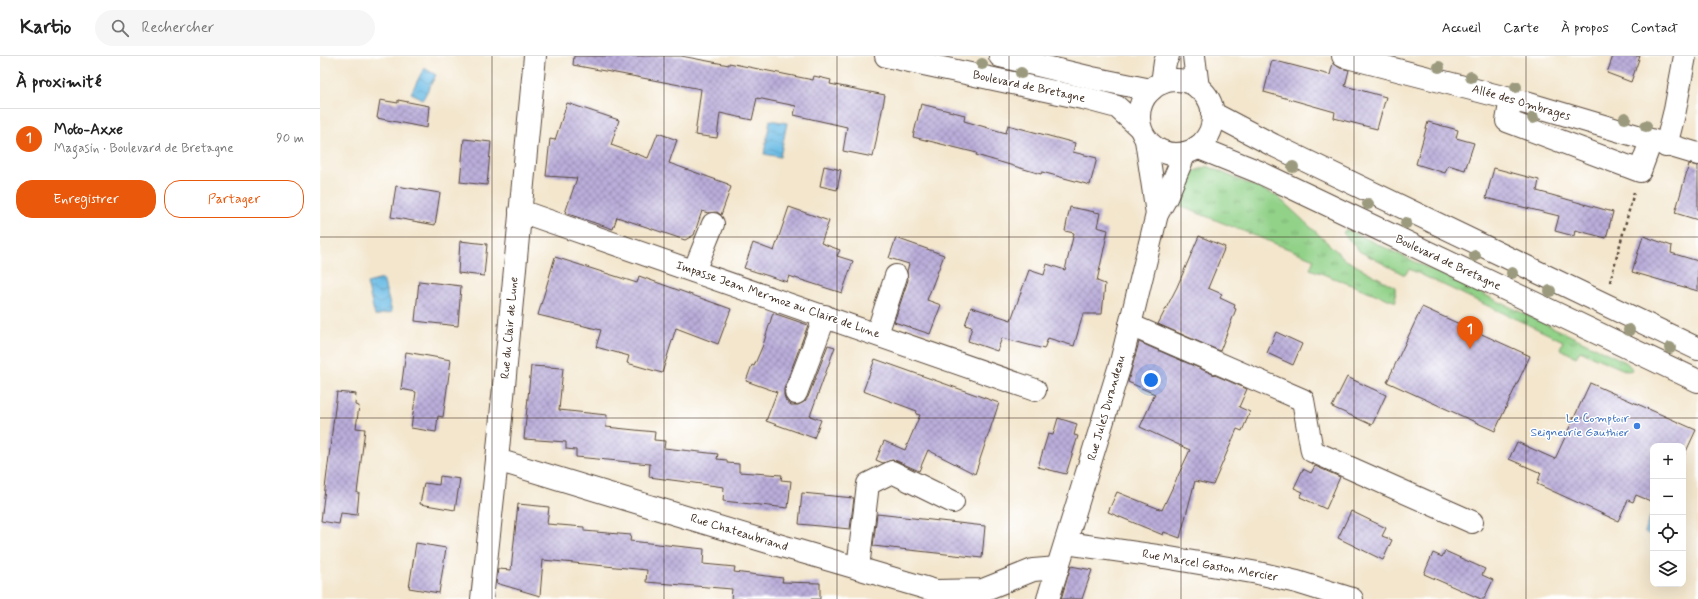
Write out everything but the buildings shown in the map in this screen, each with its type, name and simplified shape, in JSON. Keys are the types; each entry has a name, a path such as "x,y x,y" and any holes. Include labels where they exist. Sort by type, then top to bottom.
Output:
{"street":[{"name":"Rue du Clair de Lune","path":"482,599 497,460 534,56"},
{"name":"Boulevard de Bretagne","path":"886,56 1080,97 1117,107 1143,134"},
{"name":"Boulevard de Bretagne","path":"1000,56 1092,78 1156,87"},
{"path":"1156,87 1168,56"},
{"path":"1194,56 1198,88"},
{"name":"Allée des Ombrages","path":"1343,56 1510,99 1698,154"},
{"path":"1510,99 1506,121 1640,171 1658,143 1675,110 1685,56"},
{"path":"1174,80 1186,82 1198,88 1207,99 1212,113 1212,123 1204,141 1191,150 1174,154 1163,152 1154,147 1143,134 1139,118 1140,108 1144,98 1156,87 1174,80"},
{"path":"1212,113 1273,145 1698,349"},
{"name":"Rue Jules Durandeau","path":"1143,134 1157,214"},
{"name":"Boulevard de Bretagne","path":"1191,150 1259,172 1698,381"},
{"name":"Rue Jules Durandeau","path":"1048,599 1121,362 1157,214 1191,150"},
{"name":"Impasse Jean Mermoz au Claire de Lune","path":"520,212 1036,390"},
{"path":"694,271 713,224"},
{"path":"876,334 896,276"},
{"path":"796,393 824,316"},
{"path":"1130,325 1303,400 1312,451 1472,522"},
{"name":"Rue Chateaubriand","path":"497,460 936,591 992,595 1033,570 1058,568"},
{"path":"858,568 868,484 892,472 953,502"},
{"name":"Rue Marcel Gaston Mercier","path":"1066,543 1164,557 1258,573 1297,582 1352,599"}],"path":[{"path":"1604,304 1640,171"}],"green space":[{"path":"1207,166 1277,196 1346,260 1395,287 1396,302 1310,269 1314,259 1180,206 1190,175"},
{"path":"1346,229 1626,362 1633,370 1627,371 1580,351 1576,357 1560,349 1563,341 1409,269 1405,275 1359,251 1343,233"}],"water":[{"path":"424,68 436,75 423,99 411,93"},
{"path":"770,120 787,123 780,157 764,154"},
{"path":"383,279 392,312 375,316 367,283"},
{"path":"1650,517 1650,535 1644,532"}],"place":[{"name":"Moto-Axxe","path":"1470,349"},
{"name":"Le Comptoir Seigneurie Gauthier","path":"1637,426"}]}
